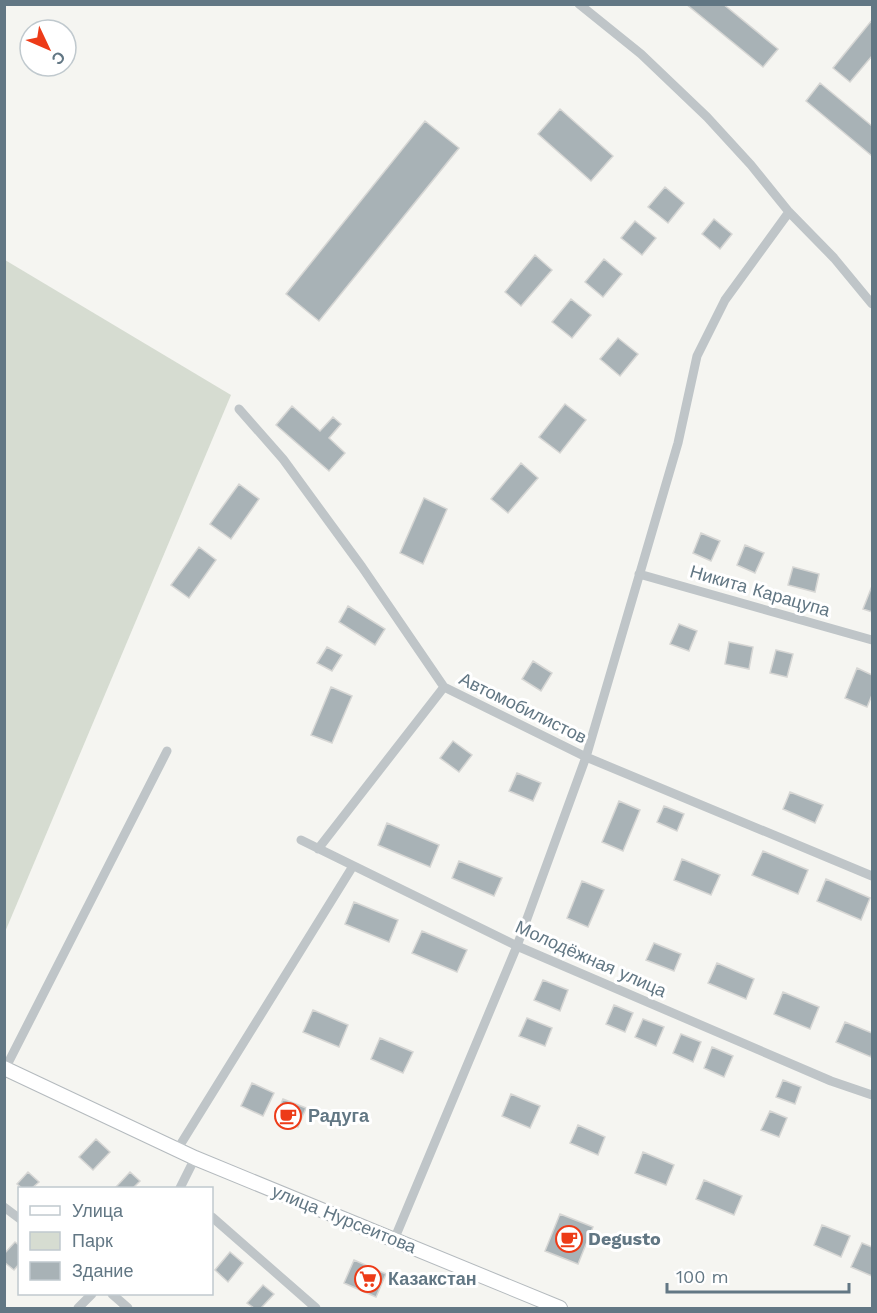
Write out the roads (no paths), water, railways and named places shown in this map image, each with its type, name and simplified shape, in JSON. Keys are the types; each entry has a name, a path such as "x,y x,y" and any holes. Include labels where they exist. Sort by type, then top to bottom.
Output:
{"main road":[{"name":"улица Нурсеитова","path":"5,1069 195,1158 560,1308"}],"street":[{"path":"579,4 640,54 707,117 873,304"},
{"path":"394,1240 517,945 586,757 678,443 697,356 725,300 789,212"},
{"name":"Автомобилистов","path":"239,409 283,459 362,567 444,687 586,757 873,876"},
{"name":"Никита Карацупа","path":"639,574 873,640"},
{"path":"318,849 444,687"},
{"path":"5,1069 167,751"},
{"name":"Молодёжная улица","path":"301,840 517,945 831,1081 873,1095"},
{"path":"177,1150 353,866"},
{"path":"180,1187 195,1158"},
{"path":"4,1207 18,1218"},
{"path":"213,1218 316,1308"},
{"path":"78,1308 90,1295"},
{"path":"114,1295 128,1308"}],"place":[{"name":"Радуга","path":"288,1116"},
{"name":"Degusto","path":"569,1239"},
{"name":"Казакстан","path":"368,1279"}]}
